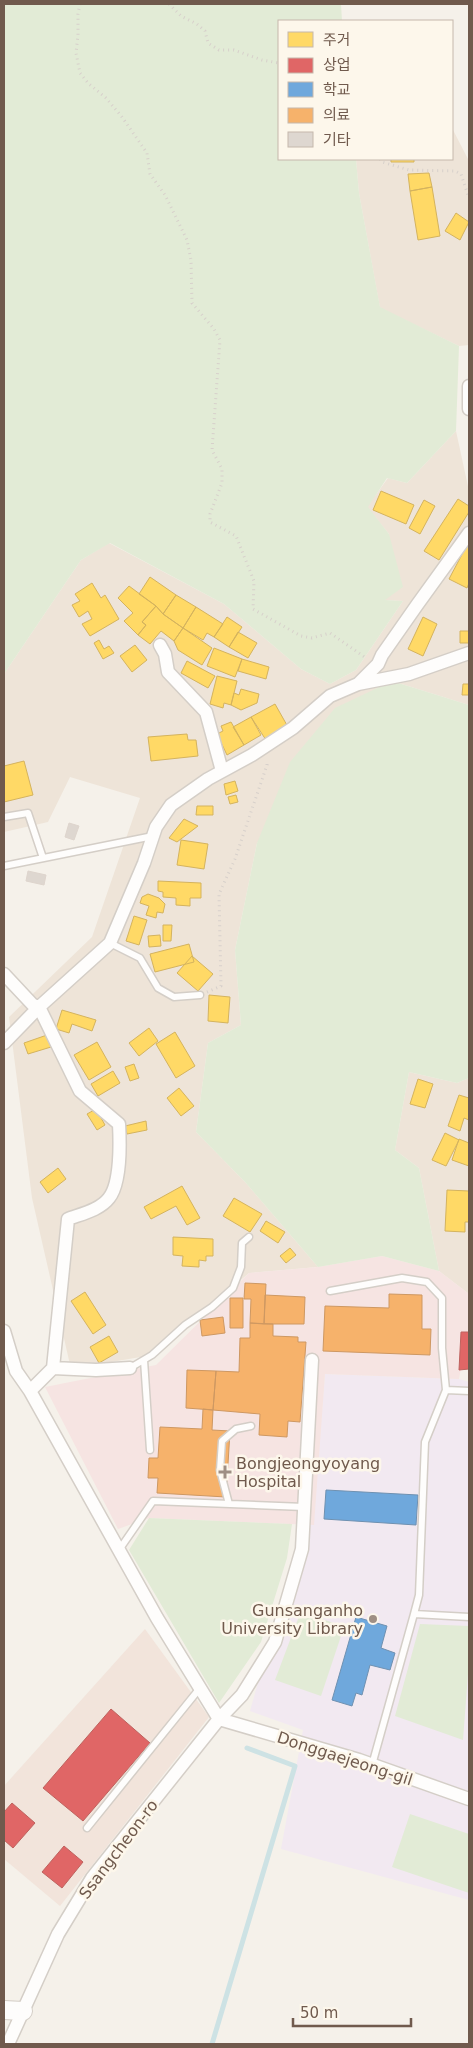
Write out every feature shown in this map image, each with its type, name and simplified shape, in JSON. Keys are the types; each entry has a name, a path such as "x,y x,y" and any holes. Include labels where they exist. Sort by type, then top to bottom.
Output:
{"street":[{"path":"469,386 469,409"},
{"path":"358,684 378,664 382,655 469,533"},
{"path":"160,645 166,654 168,672 206,712 222,771"},
{"path":"4,1043 39,1007 110,943 144,863 156,827 172,804 293,728 330,696 358,684 408,674 469,653"},
{"path":"4,974 33,1005 39,1007 80,1091 119,1124 120,1141 115,1185 110,1198 94,1209 68,1219 53,1368 30,1391"},
{"path":"4,1331 16,1371 30,1391 157,1618 219,1718"},
{"name":"Ssangcheon-ro","path":"8,2044 58,1934 92,1878 219,1718 242,1695 275,1642 302,1549 312,1360"},
{"path":"53,1368 96,1370 130,1368"},
{"name":"Donggaejeong-gil","path":"219,1718 372,1764 469,1800"},
{"path":"4,2010 23,2011"}],"lane":[{"path":"4,817 28,813 43,858"},
{"path":"4,866 153,836"},
{"path":"110,943 140,958 158,988 174,997 200,995"},
{"path":"130,1368 152,1356 185,1325 212,1307 233,1288 241,1267 242,1243 249,1237"},
{"path":"330,1291 402,1278 427,1282 442,1298 442,1348 446,1390 425,1442 419,1595 372,1764"},
{"path":"144,1360 150,1450"},
{"path":"446,1390 469,1391"},
{"path":"229,1504 220,1470 222,1441 236,1429 251,1426"},
{"path":"118,1550 153,1501 304,1506"},
{"path":"414,1614 469,1616"},
{"path":"87,1828 200,1688"}],"path":[{"path":"80,4 76,53 80,72 88,83 106,98 122,117 147,153 150,174 165,195 186,240 191,260 192,304 214,329 220,340 212,450 222,469 222,483 210,514 210,522 236,536 254,581 253,609 301,636 312,638 330,633 378,664"},
{"path":"169,4 181,16 197,24 205,31 208,43 219,50 234,50 262,60 278,62"},
{"path":"381,160 409,170 455,171 461,174 469,198"},
{"path":"200,995 221,986 219,894 235,859 267,765 265,746"}],"shaded area":[{"path":"453,130 469,161 469,345 459,346 380,308 359,193 356,160 453,160"},
{"path":"456,431 469,491 469,705 392,681 257,843 235,950 241,1025 208,1043 196,1132 245,1182 318,1267 249,1273 152,1355 71,1369 32,1198 9,1017 92,937 140,798 70,777 48,822 4,832 4,674 81,560 109,543 224,604 301,669 330,684 356,670 403,601 384,600 389,534 367,507 388,478 407,483"},
{"path":"409,1072 457,1083 469,1078 469,1294 439,1271 419,1168 395,1150"},
{"path":"382,1256 439,1271 469,1294 469,1324 459,1379 325,1374 314,1525 149,1518 118,1529 45,1387 156,1365 249,1273 318,1267"},
{"path":"325,1374 459,1379 469,1382 469,1900 281,1849 303,1730 250,1711 317,1474"},
{"path":"145,1629 209,1717 60,1906 4,1859 4,1786"}],"green space":[{"path":"4,4 341,4 342,20 278,20 278,160 356,160 359,193 380,307 459,346 456,431 407,483 387,478 368,507 389,534 403,587 385,600 403,601 356,670 330,684 301,669 224,604 110,543 81,560 4,674"},
{"path":"392,681 469,705 469,1078 457,1083 409,1072 395,1150 419,1168 439,1271 382,1256 318,1267 245,1182 196,1132 208,1043 241,1025 235,950 257,843 290,762 335,708"},
{"path":"149,1518 292,1524 287,1558 261,1642 219,1703 129,1550"},
{"path":"301,1611 344,1627 321,1696 275,1680"},
{"path":"420,1624 469,1626 469,1661 463,1740 395,1716"},
{"path":"410,1814 469,1834 469,1893 392,1867"}],"building: 주거":[{"path":"391,160 414,160 414,162 391,162"},
{"path":"429,173 432,187 410,191 408,174"},
{"path":"432,187 440,236 418,240 410,191"},
{"path":"456,213 469,222 460,240 445,231"},
{"path":"381,491 414,505 406,524 373,510"},
{"path":"458,499 469,506 469,512 439,560 424,551"},
{"path":"424,500 435,506 420,534 409,528"},
{"path":"467,545 469,546 469,583 467,588 449,579"},
{"path":"150,577 176,595 163,614 156,606 139,594"},
{"path":"92,583 101,598 105,595 119,619 90,636 82,624 92,619 88,611 79,617 72,605 80,601 75,594"},
{"path":"129,586 156,606 142,622 146,625 138,635 124,621 133,613 118,598"},
{"path":"176,595 196,607 183,628 163,614"},
{"path":"156,606 163,614 183,628 174,641 161,631 150,644 138,635 146,625 142,622"},
{"path":"196,607 223,624 214,637 207,633 203,640 183,628"},
{"path":"227,617 242,627 229,647 214,637"},
{"path":"423,617 437,624 423,656 408,649"},
{"path":"183,628 212,648 202,665 178,650 174,641"},
{"path":"460,631 469,631 469,643 460,643"},
{"path":"238,632 257,643 248,658 229,647"},
{"path":"99,640 104,649 109,646 114,653 103,659 94,643"},
{"path":"135,645 147,660 132,672 120,656"},
{"path":"214,648 242,659 235,677 207,666"},
{"path":"242,659 269,667 266,679 238,671"},
{"path":"187,661 215,676 208,688 181,673"},
{"path":"217,676 237,681 231,705 224,703 223,708 210,704"},
{"path":"463,684 469,684 469,695 462,695"},
{"path":"241,689 259,694 257,703 241,710 231,705 234,693 239,695"},
{"path":"275,704 288,727 266,740 251,717"},
{"path":"251,717 261,735 244,745 233,727"},
{"path":"231,722 244,745 227,755 217,734 223,731 221,726"},
{"path":"187,734 188,740 196,740 198,756 151,761 148,737"},
{"path":"24,761 33,795 4,802 4,766"},
{"path":"235,781 238,791 226,795 224,784"},
{"path":"236,795 238,802 230,804 228,797"},
{"path":"197,806 213,806 213,815 196,815"},
{"path":"184,819 198,826 177,842 169,838"},
{"path":"181,840 208,844 204,869 177,865"},
{"path":"158,881 201,883 201,898 190,898 190,906 176,905 176,898 163,897 163,892 158,891"},
{"path":"148,894 159,898 165,904 163,913 157,912 156,918 146,915 149,906 140,903 142,897"},
{"path":"134,916 147,920 139,945 126,941"},
{"path":"163,925 172,925 171,941 163,941"},
{"path":"160,935 161,946 149,947 148,936"},
{"path":"189,944 194,962 155,972 150,954"},
{"path":"192,956 213,974 198,991 177,973"},
{"path":"209,995 230,997 228,1023 208,1021"},
{"path":"62,1010 96,1020 92,1031 72,1024 69,1033 56,1029"},
{"path":"149,1028 158,1041 139,1056 129,1043"},
{"path":"175,1032 195,1066 176,1078 156,1044"},
{"path":"47,1035 51,1047 28,1054 24,1043"},
{"path":"97,1042 111,1067 89,1080 74,1055"},
{"path":"134,1064 139,1078 130,1081 125,1067"},
{"path":"113,1071 120,1083 98,1096 91,1084"},
{"path":"418,1079 433,1084 425,1108 410,1104"},
{"path":"179,1088 194,1106 181,1116 167,1098"},
{"path":"459,1095 469,1098 469,1120 464,1118 460,1131 448,1126"},
{"path":"96,1109 105,1125 97,1130 87,1114"},
{"path":"146,1121 147,1130 127,1134 125,1126"},
{"path":"445,1133 459,1140 446,1166 432,1160"},
{"path":"459,1139 469,1143 469,1166 452,1160"},
{"path":"58,1168 66,1179 48,1193 40,1182"},
{"path":"182,1186 200,1218 187,1225 176,1206 151,1219 144,1207"},
{"path":"447,1190 469,1191 469,1222 465,1222 465,1232 445,1231"},
{"path":"234,1198 262,1214 250,1232 223,1216"},
{"path":"266,1221 285,1232 278,1243 260,1231"},
{"path":"173,1237 213,1239 213,1256 206,1256 206,1261 199,1260 199,1267 182,1266 183,1256 173,1255"},
{"path":"290,1248 296,1255 286,1263 280,1256"},
{"path":"85,1292 106,1325 93,1334 71,1301"},
{"path":"109,1336 118,1352 99,1363 90,1347"}],"building: 상업":[{"path":"461,1332 469,1332 469,1369 459,1370"},
{"path":"111,1709 150,1743 83,1821 43,1788"},
{"path":"12,1803 35,1823 13,1848 4,1840 4,1812"},
{"path":"64,1846 83,1862 62,1888 42,1872"}],"building: 학교":[{"path":"326,1490 418,1495 416,1525 324,1519"},
{"path":"356,1617 387,1626 381,1648 395,1653 390,1670 370,1665 362,1695 356,1693 352,1706 332,1700"}],"building: 의료":[{"path":"245,1283 266,1284 264,1324 250,1323 251,1299 244,1299"},
{"path":"389,1294 422,1295 422,1329 431,1329 430,1355 323,1351 325,1306 389,1308"},
{"path":"265,1295 305,1297 304,1324 264,1324"},
{"path":"230,1298 243,1298 243,1328 230,1328"},
{"path":"223,1317 225,1333 202,1336 200,1320"},
{"path":"250,1323 273,1324 273,1336 298,1337 298,1342 306,1342 300,1422 288,1421 287,1437 259,1435 260,1414 213,1410 216,1371 239,1372 240,1338 250,1338"},
{"path":"187,1370 216,1371 213,1410 186,1408"},
{"path":"203,1409 213,1410 212,1430 230,1431 226,1497 157,1493 158,1478 148,1478 149,1458 158,1458 160,1427 202,1429"}],"building: 기타":[{"path":"69,823 79,826 74,840 65,837"},
{"path":"28,871 46,875 44,885 26,881"}],"waterway":[{"path":"212,2044 295,1766 247,1748"}],"place":[{"name":"Bongjeongyoyang Hospital","path":"225,1472"},
{"name":"Gunsanganho University Library","path":"373,1619"}]}
